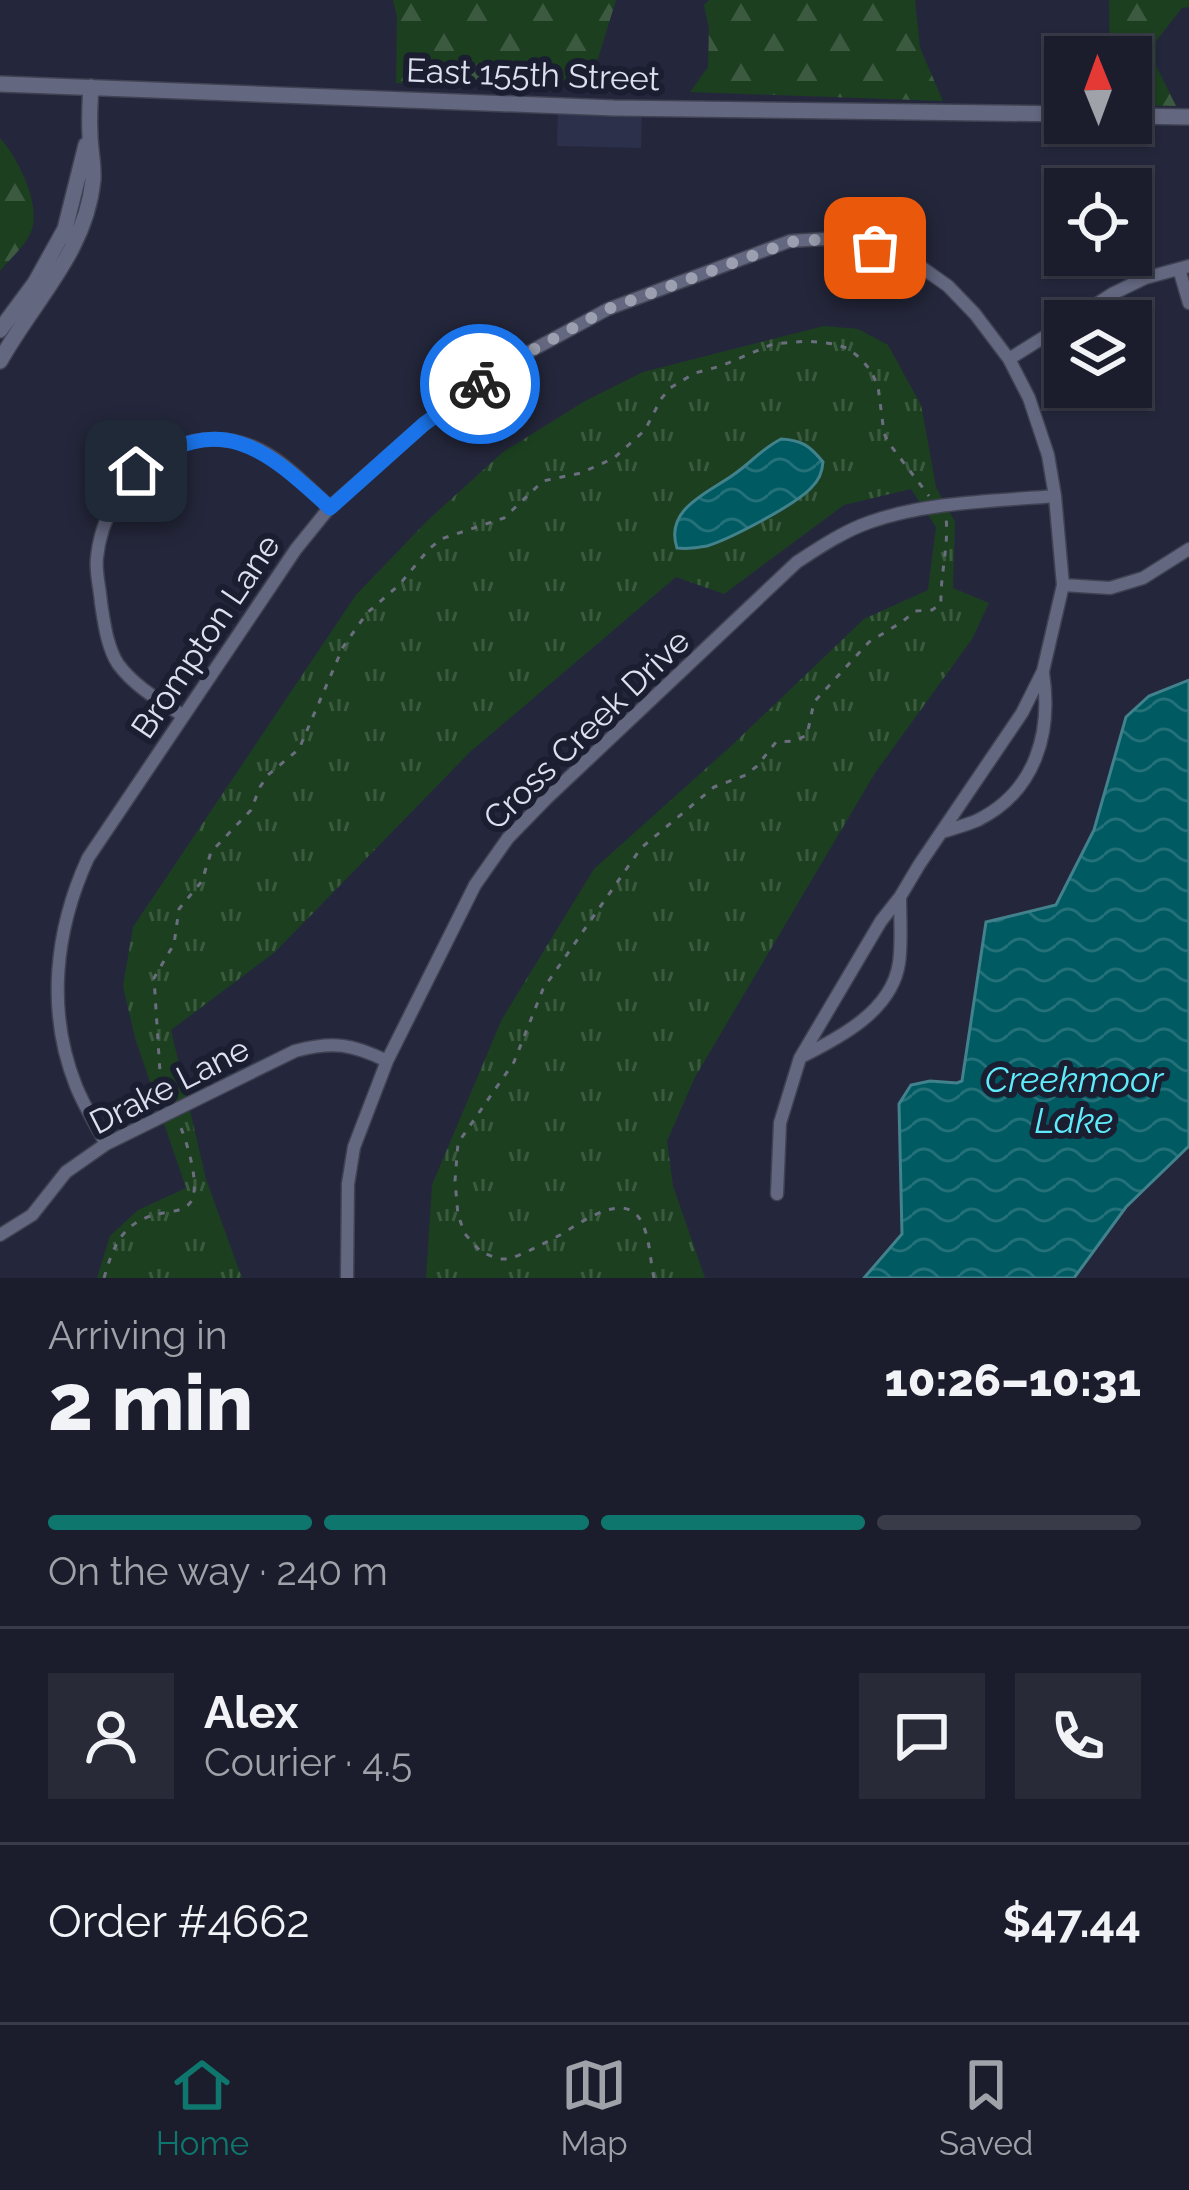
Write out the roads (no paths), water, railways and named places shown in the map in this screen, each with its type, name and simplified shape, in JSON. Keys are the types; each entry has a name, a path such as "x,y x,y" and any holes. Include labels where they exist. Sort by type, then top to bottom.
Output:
{"street":[{"name":"East 155th Street","path":"0,84 599,107 1044,114"},
{"path":"0,361 66,263 88,212 94,176 91,87"},
{"path":"1152,116 1189,117"},
{"path":"0,330 35,283 64,229 89,130"},
{"name":"Brompton Lane","path":"106,1144 77,1089 59,1021 59,949 70,896 88,858 296,549 330,508 424,424 516,359 608,309 790,242 842,238 907,257 948,286 1010,359 1048,455 1063,586 1043,671"},
{"path":"1102,300 1144,278 1184,267 1189,303"},
{"path":"1010,359 1044,337"},
{"path":"182,715 136,685 115,660 104,626 96,560 103,530 125,485 163,451 194,440 231,440 280,462 330,508"},
{"name":"Cross Creek Drive","path":"347,1278 348,1184 354,1148 387,1061 475,885 508,838 797,562 836,537 872,521 938,507 1055,496"},
{"path":"1063,586 1110,588 1144,578 1189,549"},
{"path":"942,832 978,820 1008,801 1030,773 1043,739 1047,695 1043,671"},
{"path":"777,1194 780,1124 800,1058 881,921 1022,713 1043,671"},
{"path":"800,1058 860,1024 883,998 899,968 900,897"},
{"name":"Drake Lane","path":"0,1235 32,1215 66,1172 106,1144 295,1051 317,1045 356,1046 387,1061"}],"water":[{"path":"781,439 805,445 823,462 811,488 731,536 707,546 677,548 675,534 682,513"},
{"name":"Creekmoor Lake","path":"1189,680 1189,1146 1126,1207 1074,1278 864,1278 902,1234 899,1104 911,1085 962,1081 986,922 1056,905 1094,830 1126,717 1149,696"}]}
